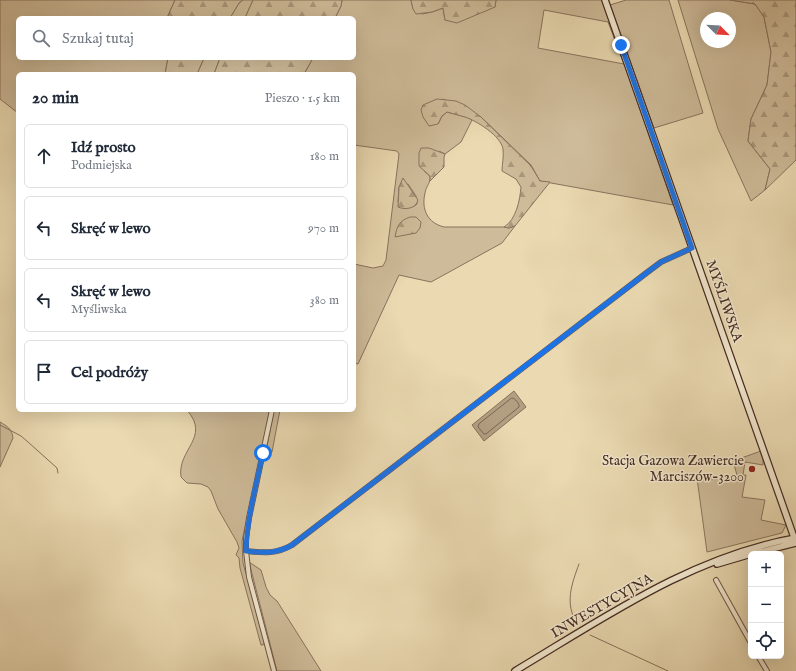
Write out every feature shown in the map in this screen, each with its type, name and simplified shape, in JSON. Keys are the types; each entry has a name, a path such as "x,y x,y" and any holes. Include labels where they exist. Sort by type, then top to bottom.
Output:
{"street":[{"name":"MYŚLIWSKA","path":"605,0 796,540"},
{"path":"246,551 264,553 277,552 292,545 661,262 692,248"},
{"path":"272,412 249,518 246,551 249,576 274,671"},
{"name":"INWESTYCYJNA","path":"761,551 796,540"},
{"name":"INWESTYCYJNA","path":"515,671 633,600 667,583 730,555 796,540"},
{"name":"INWESTYCYJNA","path":"703,567 748,555"},
{"path":"716,580 748,638"},
{"path":"760,659 767,671"}],"green space":[{"path":"0,0 175,0 168,16 16,16 16,60 168,60 165,72 16,72 16,111 0,99"},
{"path":"175,0 243,0 239,3 231,16 168,16"},
{"path":"243,0 253,0 246,16 231,16 239,3"},
{"path":"253,0 342,0 336,16 246,16"},
{"path":"342,0 411,0 413,9 422,14 443,8 445,20 495,7 496,0 602,0 673,205 540,181 531,165 481,117 443,99 438,124 442,116 447,112 467,117 472,120 461,142 445,154 439,151 424,171 430,176 430,181 424,199 427,215 438,225 444,227 509,228 515,226 502,243 431,282 399,275 358,364 356,364 356,264 373,268 383,266 386,260 399,154 397,151 356,145 356,72 305,72 312,60 356,60 356,16 336,16","holes":["544,10 608,22 624,64 538,48","408,184 416,196 417,204 415,206 412,207 398,202 399,187"]},
{"path":"411,0 496,0 495,7 457,23 445,20 443,8 432,12 416,14"},
{"path":"626,0 669,0 703,113 654,128 610,5"},
{"path":"678,0 730,0 755,4 764,17 771,52 767,85 751,119 748,141 770,169 765,190 751,201 718,129"},
{"path":"730,0 796,0 796,160 765,190 770,169 748,141 751,119 767,85 771,52 764,17 755,4"},
{"path":"168,60 203,60 198,72 165,72"},
{"path":"203,60 219,60 215,72 198,72"},
{"path":"219,60 312,60 305,72 215,72"},
{"path":"437,99 456,101 465,105 481,117 531,166 540,181 550,182 515,226 509,228 504,227 512,220 520,198 521,187 516,179 502,171 503,149 498,139 476,122 447,112 442,116 438,124 429,126 423,117 421,110 423,105"},
{"path":"421,148 429,148 445,154 444,167 430,181 430,176 419,166 419,153"},
{"path":"403,178 418,200 413,207 410,208 398,207 399,187"},
{"path":"410,217 416,217 421,222 420,228 416,233 395,237 399,224 403,220"},
{"path":"188,412 270,412 242,541 243,563 265,642 263,645 261,645 240,568 239,558 236,555 239,548 237,542 218,509 208,487 201,484 187,483 181,477 181,467 195,436 196,428"},
{"path":"274,412 280,412 272,452 267,446"},
{"path":"0,422 9,428 12,432 13,438 0,467"},
{"path":"761,451 763,465 745,462 743,475 746,475 742,497 765,500 761,520 786,525 782,533 707,552 697,478 733,480 737,475 733,461"},
{"path":"249,562 261,570 270,595 277,601 321,671 277,671"}],"water":[{"path":"514,391 526,407 484,441 472,425"}],"waterway":[{"path":"0,425 21,436 57,468 58,473"},
{"path":"577,623 571,608 570,594 579,564"},
{"path":"590,635 668,671"}],"place":[{"name":"Stacja Gazowa Zawiercie Marciszów-3200","path":"752,469"}],"route":[{"path":"263,453 249,518 246,551 264,553 277,552 292,545 661,262 671,256 692,248 621,45"}]}
